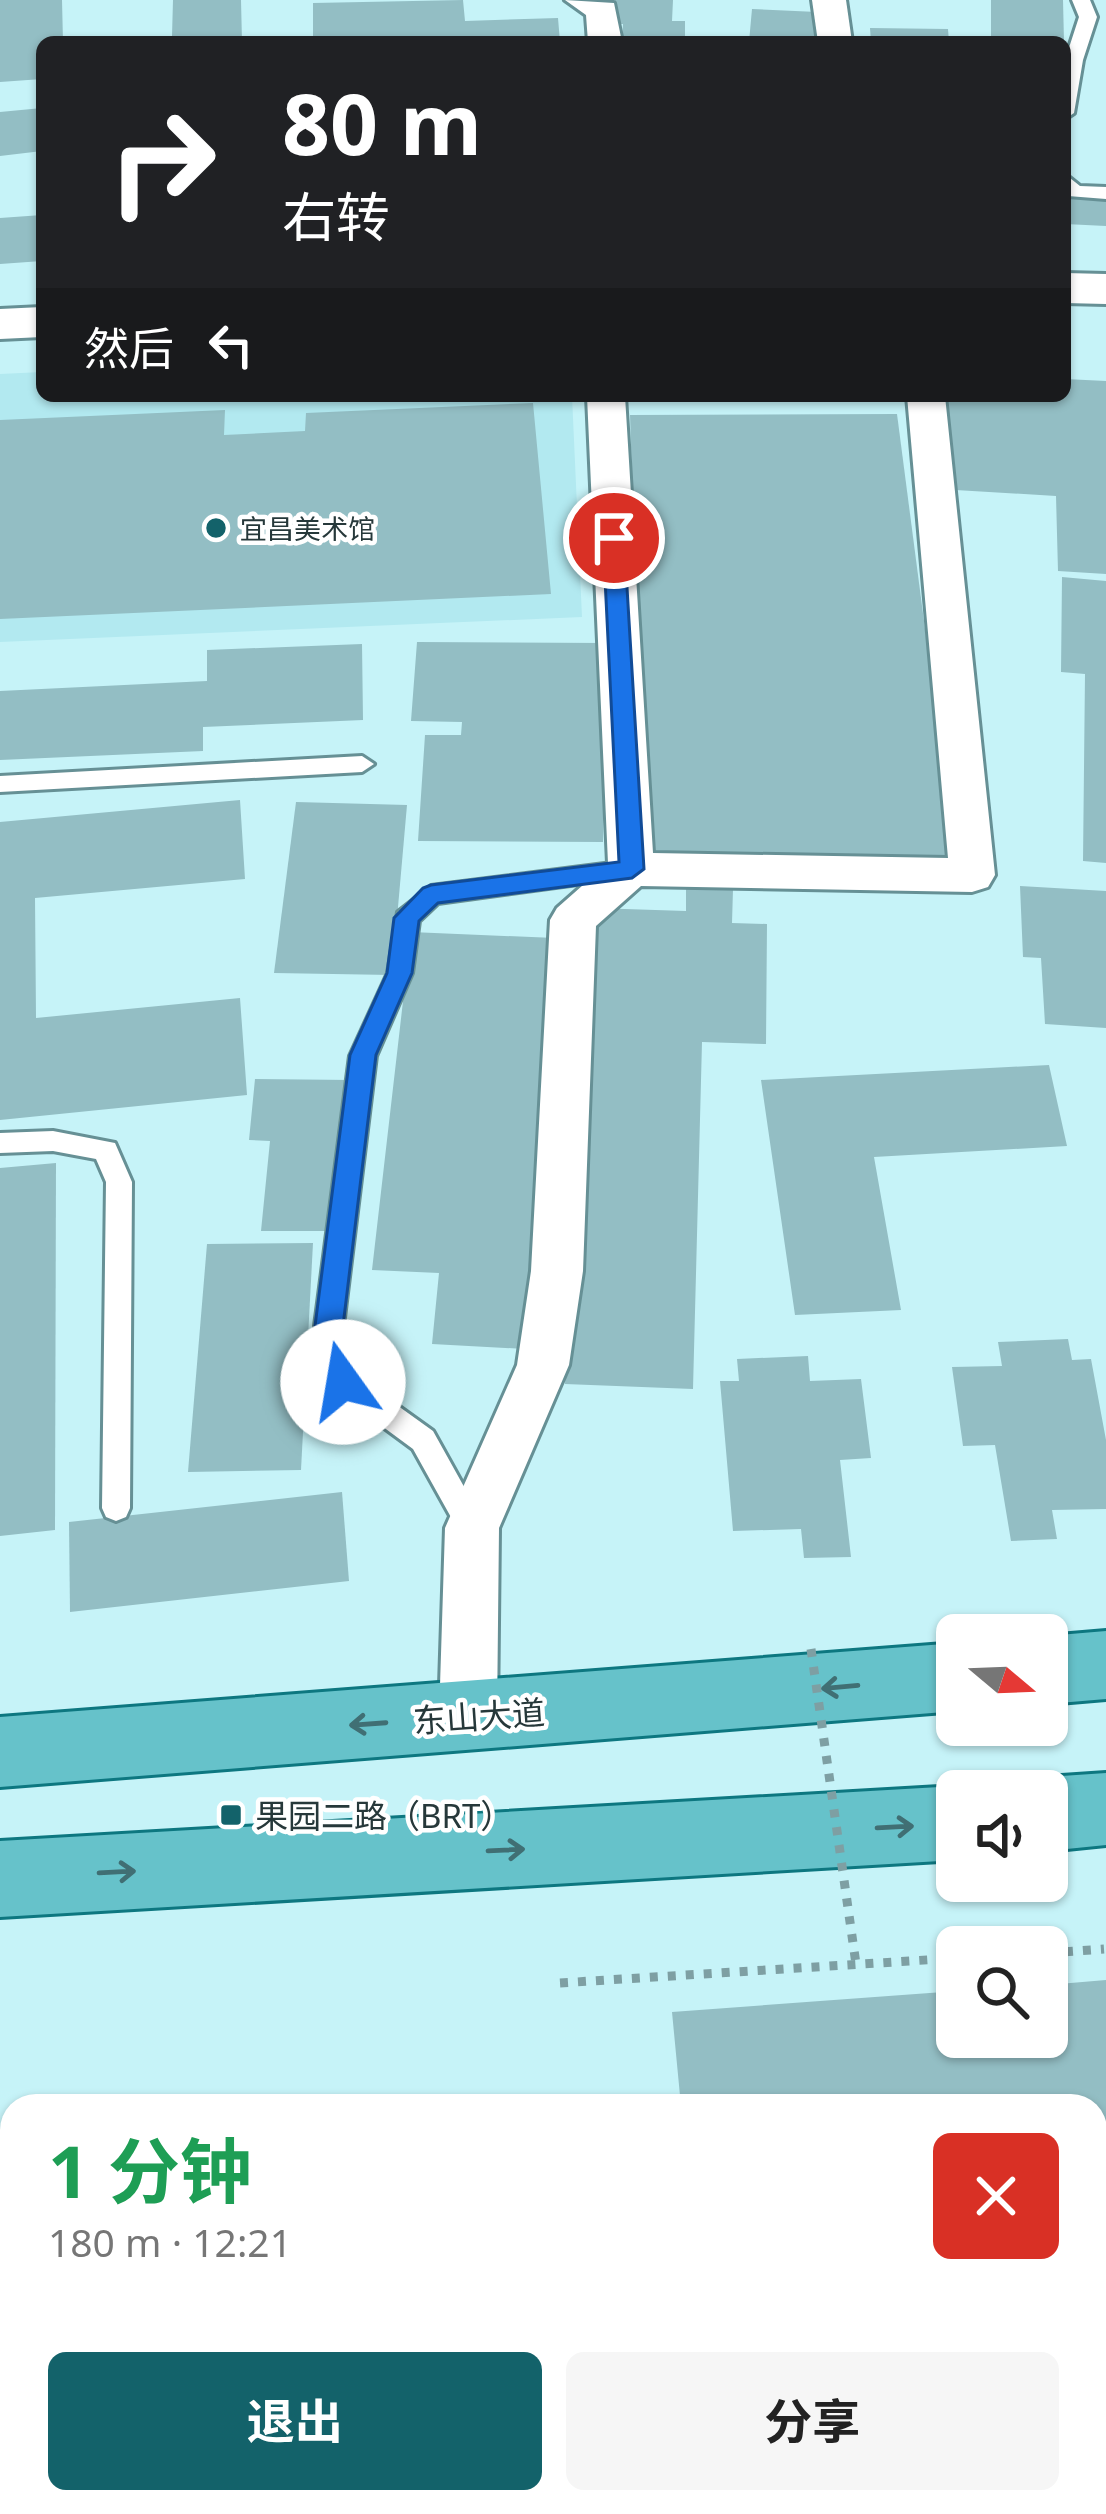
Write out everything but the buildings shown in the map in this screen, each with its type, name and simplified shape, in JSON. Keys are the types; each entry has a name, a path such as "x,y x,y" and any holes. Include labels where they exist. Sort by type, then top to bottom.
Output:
{"main road":[{"path":"1071,288 1106,289"},
{"path":"1071,316 1106,318"},
{"path":"0,324 36,322"},
{"path":"0,347 36,346"},
{"path":"1068,1668 1106,1665"},
{"name":"东山大道","path":"0,1752 936,1679"},
{"path":"1068,1812 1106,1809"},
{"path":"0,1879 936,1824"}],"street":[{"path":"582,0 602,10 604,36"},
{"path":"830,0 835,36"},
{"path":"606,402 632,869"},
{"path":"468,1717 472,1528 543,1365 556,1271 573,920 632,869 972,875 927,402"}],"lane":[{"path":"1071,78 1088,17 1081,0"},
{"path":"1071,187 1075,191 1106,193"},
{"path":"0,784 362,764"},
{"path":"472,1528 423,1440 343,1382 329,1326 363,1055 400,973 407,918 431,895 632,869"},
{"path":"0,1143 53,1141 106,1150 119,1182 116,1508"}],"path":[{"path":"812,1649 856,1964"},
{"path":"1068,1952 1104,1949"},
{"path":"560,1983 936,1959"}],"shaded area":[{"path":"36,372 36,402 572,402 582,617 0,642 0,374"}],"place":[{"name":"宜昌美术馆","path":"216,528"},
{"name":"果园二路（BRT）","path":"231,1815"}],"route":[{"path":"343,1382 329,1326 363,1055 400,973 407,918 431,895 632,869 614,538"}]}
